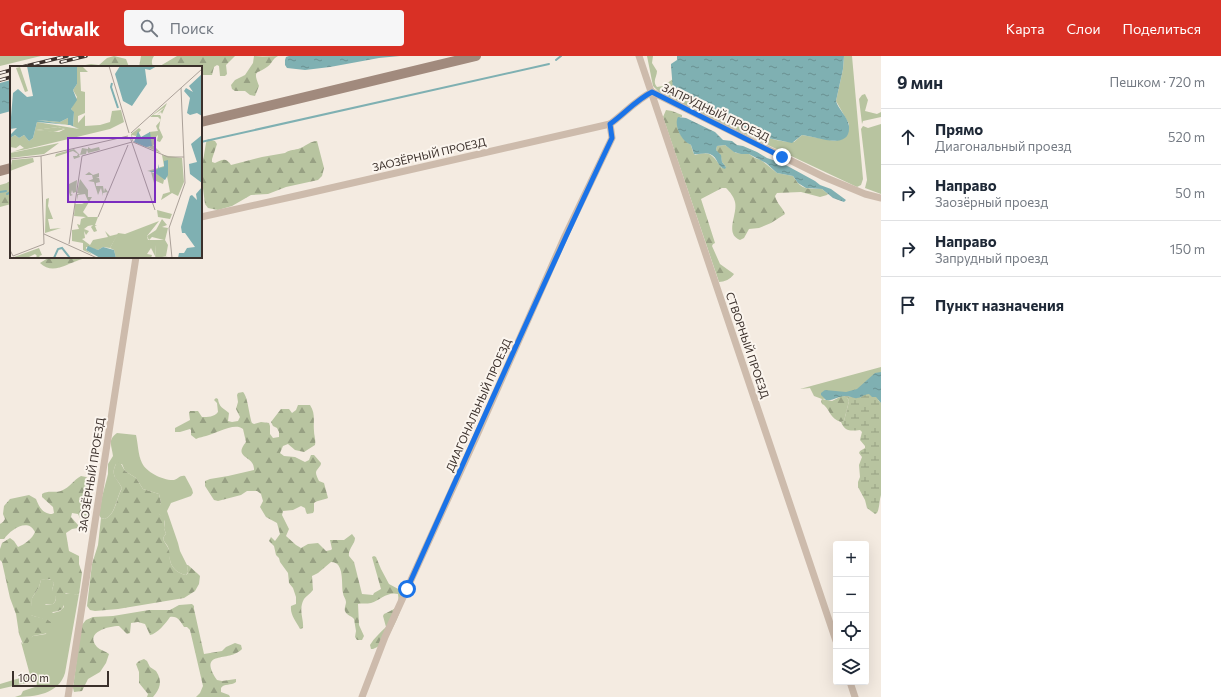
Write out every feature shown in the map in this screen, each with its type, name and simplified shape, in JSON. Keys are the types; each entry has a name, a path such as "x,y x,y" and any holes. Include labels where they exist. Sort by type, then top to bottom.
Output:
{"main road":[{"path":"202,122 476,56"},
{"path":"0,171 10,168"}],"street":[{"name":"СТВОРНЫЙ ПРОЕЗД","path":"639,56 833,632"},
{"name":"ЗАОЗЁРНЫЙ ПРОЕЗД","path":"202,217 610,124 641,97 652,92"},
{"name":"ЗАПРУДНЫЙ ПРОЕЗД","path":"652,92 824,177 865,194 881,198"},
{"name":"ДИАГОНАЛЬНЫЙ ПРОЕЗД","path":"362,697 385,637 477,435 565,236 612,138 610,124"},
{"name":"ЗАОЗЁРНЫЙ ПРОЕЗД","path":"68,697 136,258"},
{"path":"851,685 855,697"}],"green space":[{"path":"0,56 41,56 0,66"},
{"path":"114,56 126,59 129,66 80,66 91,64 99,65 107,58"},
{"path":"141,56 154,56 152,61 153,66 139,66"},
{"path":"177,56 235,56 226,65 227,74 225,76 220,76 219,66 217,65 214,67 212,75 202,75 202,66 160,66"},
{"path":"254,56 278,56 269,66 256,74 259,86 255,96 250,95 245,91 235,91 232,89 231,85 235,80 245,75 253,63"},
{"path":"647,56 653,56 652,63 657,71 655,81 657,87 663,86 673,79 673,90 681,97 753,132 778,140 794,142 802,135 835,141 847,135 849,124 836,101 843,69 844,56 852,56 863,179 861,185 857,187 662,95 653,86"},
{"path":"865,94 868,100 865,111 877,114 881,112 881,117 863,121 862,124 859,99"},
{"path":"666,110 682,115 678,126 679,130 684,139 691,145 695,155 705,153 709,154 722,168 726,167 716,150 717,146 725,145 736,153 749,154 761,160 777,173 793,176 799,184 805,188 822,189 828,194 820,197 801,192 777,193 775,196 776,199 785,214 771,223 759,228 749,229 744,238 740,240 735,237 732,229 735,202 733,196 726,188 722,188 701,199 715,243 712,246 720,264 734,274 727,280 719,282 663,117"},
{"path":"881,124 881,194 865,188 867,180 861,129 863,126 868,128"},
{"path":"208,139 215,141 217,144 212,162 215,163 226,160 231,165 285,153 317,141 324,168 322,176 318,180 286,187 268,194 251,195 232,206 218,210 208,208 205,204 202,181 202,167"},
{"path":"10,181 10,204 0,207 0,185"},
{"path":"48,258 93,258 81,259 60,268 49,268 40,263"},
{"path":"881,367 881,403 878,400 851,396 822,399 814,396 810,388 800,389"},
{"path":"243,392 245,394 252,423 269,423 270,434 273,438 279,437 279,432 271,422 281,409 289,409 292,413 296,410 298,405 310,405 312,408 314,415 315,445 304,452 295,450 288,444 283,446 280,453 284,456 295,457 305,462 309,460 311,455 314,455 321,463 316,474 319,481 324,483 328,498 314,503 313,513 307,514 305,508 301,506 293,510 283,511 282,515 289,529 286,536 301,548 308,544 318,543 326,551 332,549 330,540 344,540 352,534 355,540 349,556 354,562 362,594 373,595 381,589 372,557 376,557 389,584 402,591 403,596 401,608 392,630 386,640 377,647 371,649 370,645 386,627 383,616 396,607 398,602 398,594 394,593 387,595 371,603 358,604 359,625 364,636 362,640 357,640 355,637 356,631 354,619 345,611 346,600 343,594 342,574 338,566 331,562 312,576 313,590 302,603 301,611 303,628 300,629 291,612 291,606 296,604 296,597 293,588 289,583 288,573 276,555 274,546 269,541 271,537 275,541 280,534 277,523 266,517 260,507 263,501 261,494 257,491 247,491 241,495 218,501 214,500 205,486 205,481 210,479 254,470 251,462 241,451 246,442 243,429 235,427 225,429 196,439 191,435 190,429 175,432 175,428 190,420 190,411 198,411 202,417 215,415 218,412 217,403 214,400 216,398 218,399 219,404 229,413 228,421 238,421 240,417 236,409 238,402 237,395 238,393"},
{"path":"865,394 876,398 881,403 881,495 878,511 875,514 867,508 865,500 858,487 860,477 859,465 862,457 859,453 865,448 860,440 862,432 860,430 851,431 846,429 841,422 844,421 849,401 847,397 844,396 857,397"},
{"path":"842,396 847,397 849,401 844,421 841,422 833,417 821,401 822,399 832,401"},
{"path":"117,433 136,435 142,463 151,473 170,480 185,476 192,489 193,493 191,496 171,503 167,511 180,551 187,565 188,572 186,575 176,570 172,566 169,557 169,549 163,539 166,534 164,528 165,521 157,512 157,509 161,503 159,494 143,489 136,478 125,471 122,464 116,464 114,468 115,477 122,488 114,510 109,517 105,519 101,518 99,515 108,474 108,464 113,456 111,441"},
{"path":"120,462 125,471 136,478 143,489 159,494 161,503 158,512 165,518 164,528 166,534 163,538 169,552 172,566 176,570 186,575 188,573 188,565 200,576 199,584 195,591 184,598 118,609 95,611 90,610 87,606 92,564 98,545 101,518 105,519 109,517 122,488 114,474 116,464"},
{"path":"81,476 86,477 91,481 93,487 91,491 92,505 87,519 80,518 78,514 72,513 71,517 78,525 78,528 72,529 66,533 69,551 79,556 79,564 82,573 79,594 66,593 64,595 64,605 62,609 55,612 50,612 43,609 43,605 53,604 56,600 52,590 54,583 50,579 41,580 39,587 32,598 31,615 50,621 52,624 51,628 48,633 33,636 27,644 23,644 19,634 16,614 10,598 2,562 0,560 0,549 2,543 10,538 18,547 21,546 34,535 35,532 28,526 19,526 10,532 4,539 0,539 0,524 5,519 3,514 4,506 10,499 29,495 36,499 40,507 46,513 52,514 54,513 53,507 42,497 42,494 61,491"},
{"path":"41,580 52,580 54,583 52,590 56,600 53,604 45,604 53,613 60,611 64,607 64,594 79,594 65,673 62,680 52,690 38,695 15,697 21,695 23,691 35,687 37,684 36,679 35,681 0,689 0,684 30,675 21,642 23,644 33,636 46,634 50,621 30,615 32,598 39,587"},
{"path":"192,604 194,606 204,654 222,651 226,647 235,643 241,645 242,649 236,653 217,658 213,660 211,664 217,680 222,681 236,679 236,682 222,686 221,688 221,692 229,695 230,697 196,697 200,693 203,686 190,630 187,627 184,627 177,618 173,617 170,617 164,625 150,635 145,624 138,622 131,623 130,633 127,634 119,626 110,627 99,631 94,637 94,642 98,648 109,654 106,663 100,672 88,679 82,691 74,692 73,688 81,626 86,620 93,617 113,616 149,610 170,610 179,605"},
{"path":"144,659 150,667 156,671 160,682 159,688 153,697 147,697 148,694 139,683 139,672 136,664"}],"water":[{"path":"400,56 305,70 287,68 285,65 285,60 286,57"},
{"path":"677,56 844,56 843,69 836,101 848,123 848,134 844,139 838,141 802,135 792,143 768,138 737,124 693,101 679,97 673,90 671,66 671,64 677,60"},
{"path":"10,80 10,111 0,114 0,83"},
{"path":"678,117 686,118 715,132 723,140 732,141 737,145 743,146 767,158 782,163 820,185 831,189 846,200 844,202 833,198 822,189 806,188 798,183 793,176 777,173 766,163 749,154 734,152 725,145 717,146 716,150 721,155 722,162 726,167 725,169 722,168 713,155 706,153 694,154 691,145 684,140 678,130"},
{"path":"881,372 881,403 876,397 872,397 869,394 858,398 845,396 829,400 826,400 821,395 821,393 825,390 846,392 857,389 875,373"}],"waterway":[{"path":"556,60 561,56"},
{"path":"202,142 549,64"},
{"path":"0,192 6,191"}],"railway":[{"path":"26,66 67,56"},
{"path":"61,62 86,56"},
{"path":"0,73 10,70"},
{"path":"0,80 10,77"}],"route":[{"path":"407,589 565,236 612,138 610,124 641,97 652,92 782,157"}]}
